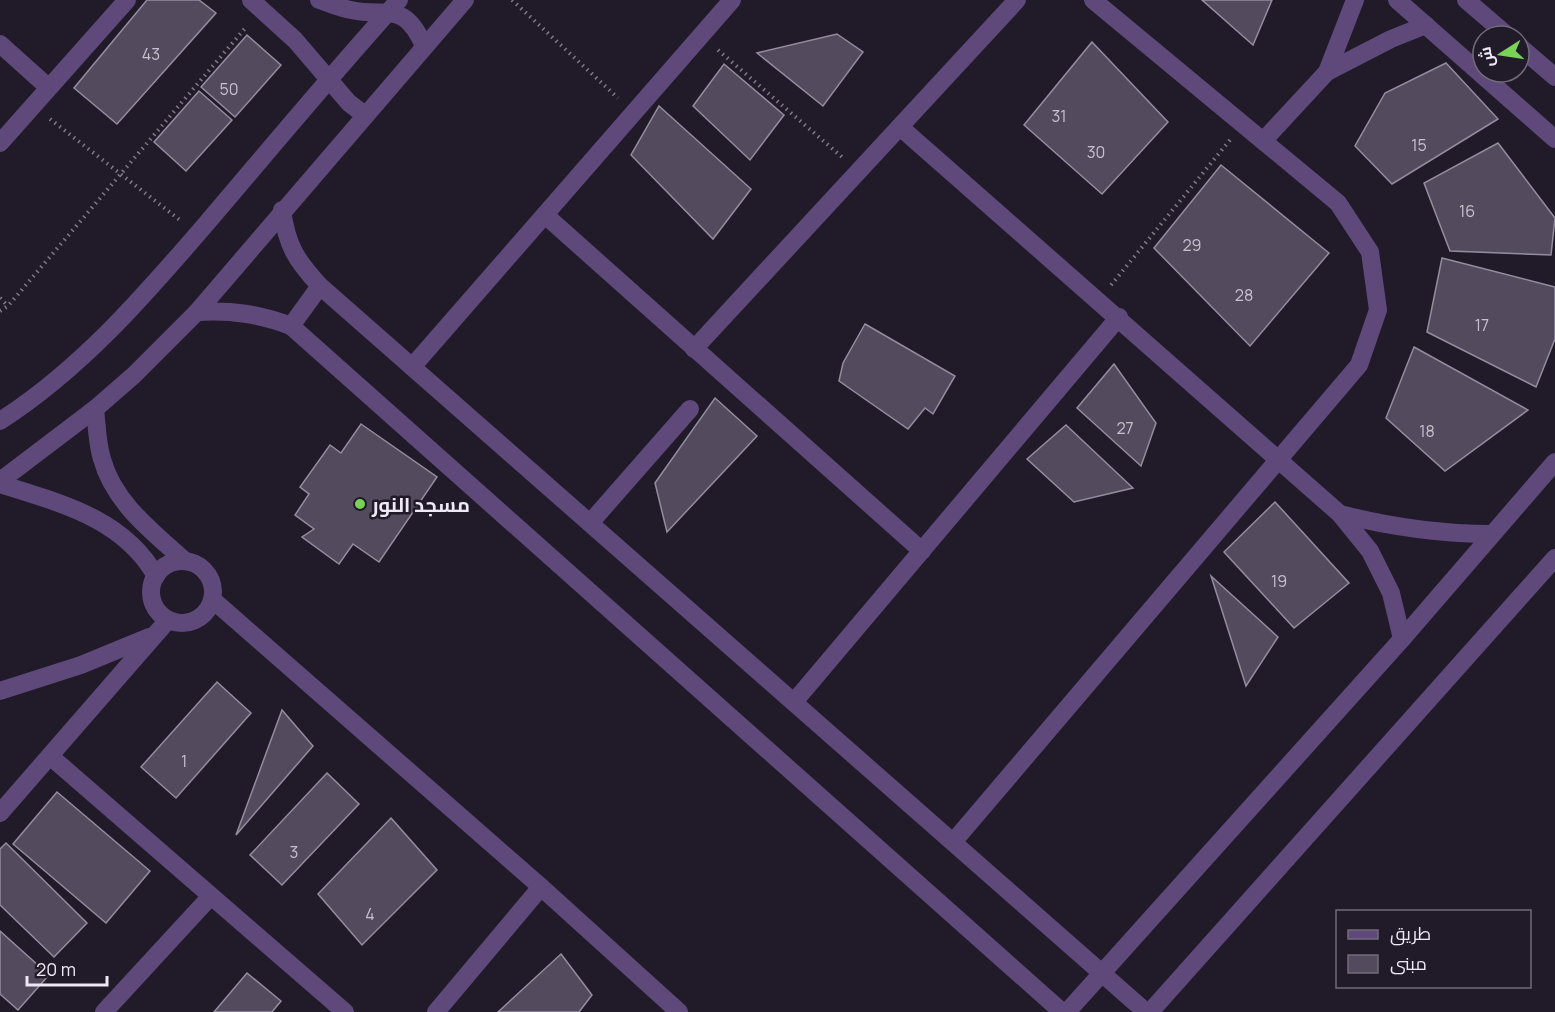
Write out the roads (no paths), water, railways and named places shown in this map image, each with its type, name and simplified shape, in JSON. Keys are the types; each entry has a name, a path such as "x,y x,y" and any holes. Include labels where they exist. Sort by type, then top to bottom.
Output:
{"street":[{"path":"0,142 127,0"},
{"path":"319,0 352,10 394,5"},
{"path":"0,483 95,409 134,375 197,312 282,210 465,0"},
{"path":"412,367 732,0"},
{"path":"694,349 1017,0"},
{"path":"954,841 1359,365 1378,310 1370,252 1338,203 1094,0"},
{"path":"1327,72 1355,0"},
{"path":"1396,0 1555,139"},
{"path":"1467,0 1494,24"},
{"path":"256,5 295,40 328,82 365,115"},
{"path":"394,5 411,24 424,46"},
{"path":"0,421 22,407 97,343 148,292 394,5"},
{"path":"1263,141 1327,72 1392,39 1426,25"},
{"path":"0,44 48,87"},
{"path":"1531,56 1555,77"},
{"path":"900,126 1340,514 1370,551 1391,593 1402,639"},
{"path":"282,210 286,237 298,262 320,286 1148,1012 1555,558"},
{"path":"544,215 922,551"},
{"path":"291,326 320,286"},
{"path":"197,312 229,310 250,313 291,326 1062,1012"},
{"path":"794,702 1119,317"},
{"path":"95,409 101,458 114,488 134,513 185,561"},
{"path":"590,523 690,410"},
{"path":"1067,1012 1402,639 1555,462"},
{"path":"0,483 66,505 114,528 138,549 156,576"},
{"path":"1340,514 1390,527 1420,531 1492,534"},
{"path":"185,561 194,563 208,574 214,591 209,608 195,621 186,623 168,620 159,613 152,595 156,576 168,564 185,561"},
{"path":"213,600 541,887 679,1012"},
{"path":"0,813 168,620"},
{"path":"0,691 81,665 154,636"},
{"path":"51,757 345,1012"},
{"path":"436,1012 541,887"},
{"path":"104,1012 211,896"}],"place":[{"name":"مسجد النور","path":"360,504"}]}
